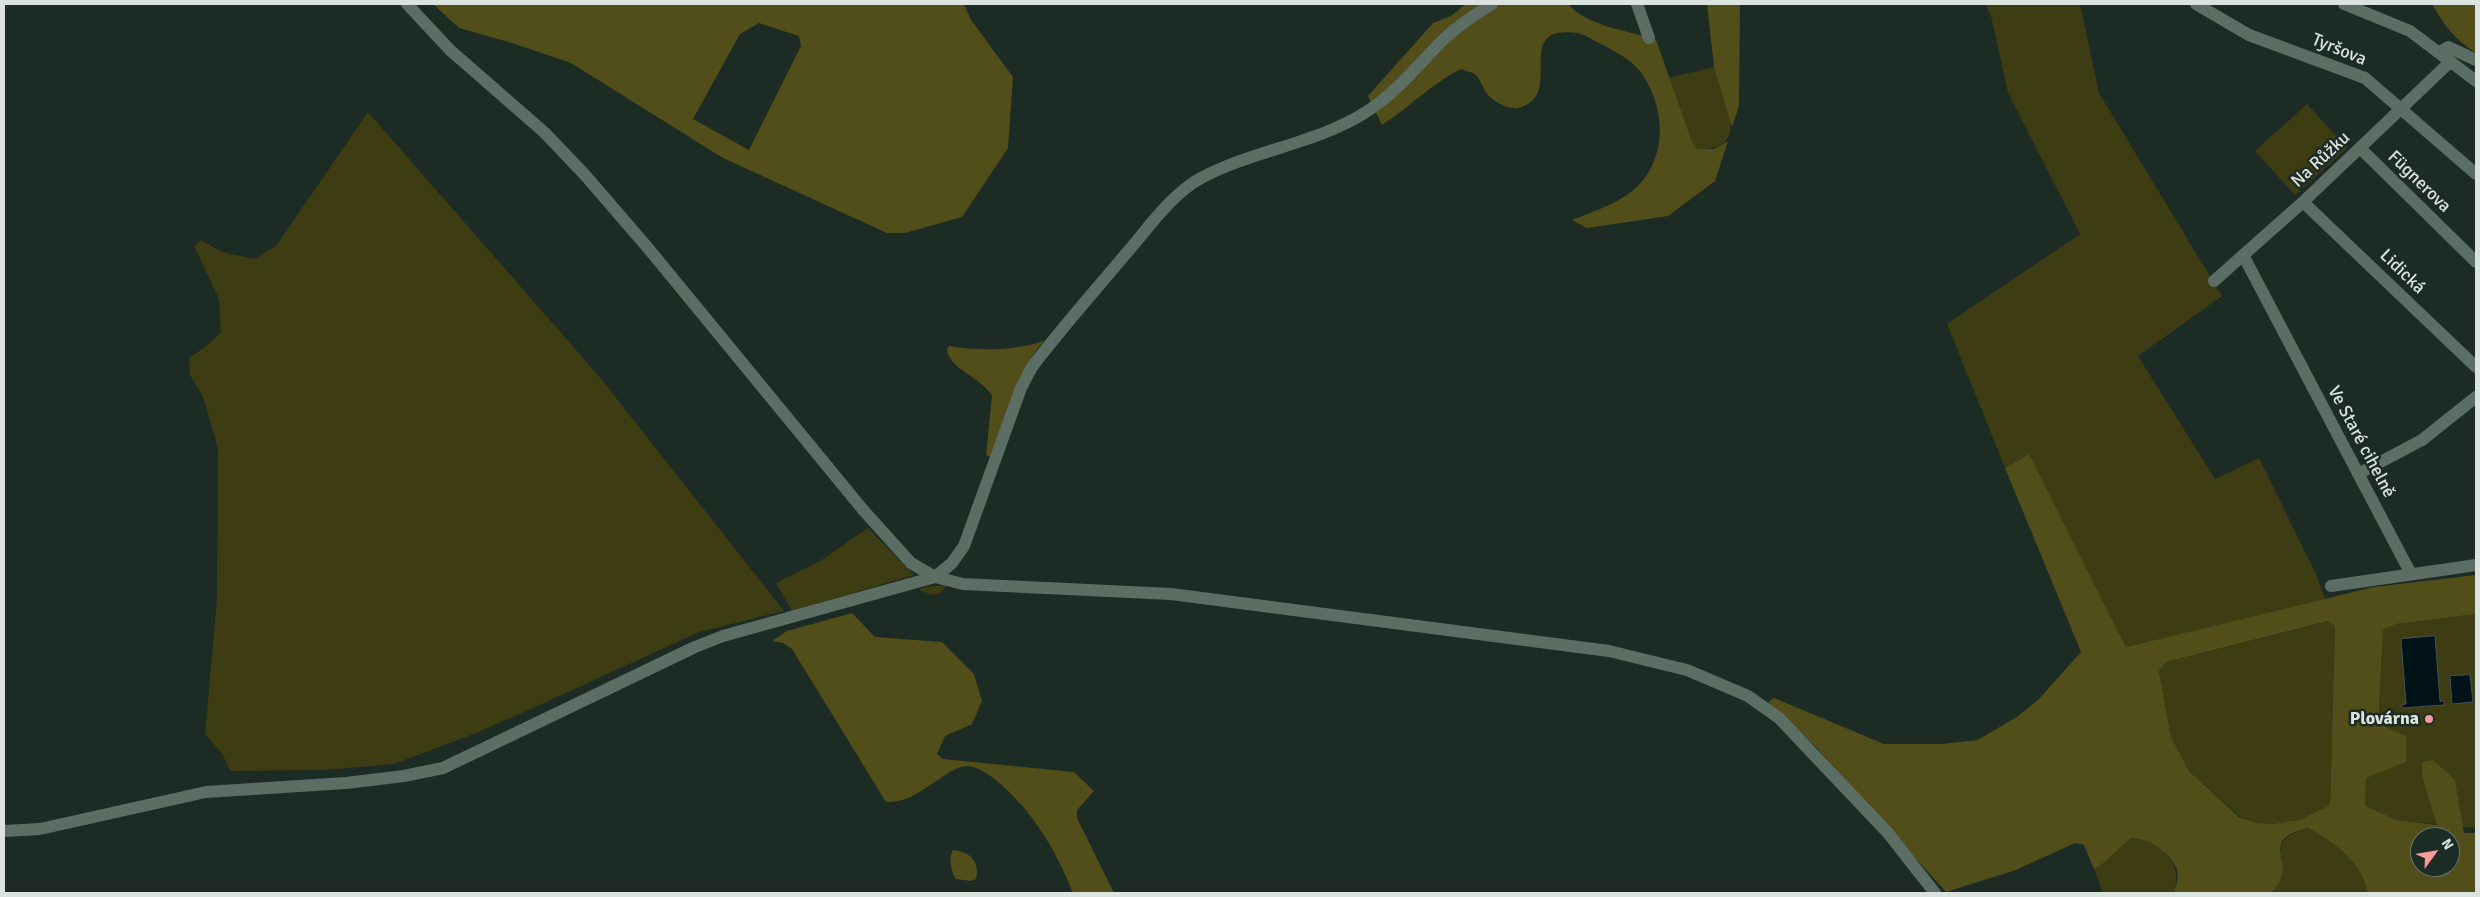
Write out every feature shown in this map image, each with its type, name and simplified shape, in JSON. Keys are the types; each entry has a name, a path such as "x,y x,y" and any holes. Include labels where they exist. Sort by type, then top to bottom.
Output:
{"street":[{"path":"407,4 450,50 545,133 578,168 648,248 864,511 911,563 935,577 963,584 1171,594 1609,651 1651,659 1687,670 1748,696 1779,718 1888,833 1935,893"},
{"path":"4,831 40,829 206,792 346,783 404,776 443,768 716,639 935,577 952,564 964,546 1021,388 1032,367 1176,197 1200,179 1231,164 1344,124 1367,112 1404,81 1442,41 1472,16 1492,4"},
{"path":"1637,4 1649,38"},
{"name":"Tyršova","path":"2196,4 2249,35 2365,78 2476,174"},
{"path":"2344,4 2395,23 2440,52 2450,62 2476,81"},
{"path":"2440,52 2448,47 2476,60"},
{"name":"Na Růžku","path":"2214,281 2303,202 2450,62"},
{"name":"Fügnerova","path":"2360,148 2476,262"},
{"name":"Lidická","path":"2303,202 2476,367"},
{"name":"Ve Staré cihelně","path":"2243,254 2411,574"},
{"path":"2358,474 2422,440 2476,397"},
{"path":"2332,586 2476,565"}],"shaded area":[{"path":"433,4 964,4 971,20 1013,77 1008,148 962,217 905,233 887,233 723,158 571,63 459,28","holes":["759,23 799,36 801,46 749,150 693,119 740,34"]},
{"path":"1466,4 1568,4 1576,12 1597,23 1656,40 1692,142 1697,149 1714,149 1728,141 1715,181 1668,216 1587,228 1572,220 1604,207 1633,190 1648,173 1654,161 1660,134 1657,107 1647,81 1639,70 1616,52 1577,33 1557,33 1546,39 1542,50 1539,90 1532,101 1518,108 1505,106 1493,99 1487,94 1476,75 1461,69 1440,81 1382,125 1368,96 1433,23 1451,16"},
{"path":"1707,4 1740,4 1739,106 1732,127 1714,67"},
{"path":"1985,4 2080,4 2099,93 2222,296 2138,356 2215,479 2259,458 2316,574 2325,599 2126,647 2029,454 2005,468 1947,324 2080,234 2008,93 1991,16"},
{"path":"2432,4 2476,4 2476,53 2451,32"},
{"path":"1714,67 1728,108 1731,121 1730,132 1725,141 1715,147 1697,149 1692,142 1668,78"},
{"path":"2307,104 2347,148 2295,195 2255,151"},
{"path":"368,112 598,375 784,611 699,632 474,734 394,764 324,770 230,771 223,755 205,734 217,599 218,448 203,397 190,375 189,358 205,347 221,332 219,299 194,246 201,240 222,252 254,259 276,246"},
{"path":"1044,341 1025,367 1018,381 991,457 986,455 992,396 988,390 953,362 947,349 949,346 973,349 1009,348"},
{"path":"2029,454 2126,647 2374,587 2476,575 2476,614 2396,624 2383,630 2379,711 2386,727 2406,736 2406,762 2366,778 2365,806 2397,820 2437,825 2422,776 2422,762 2433,760 2455,780 2464,833 2476,833 2476,893 2368,893 2360,872 2346,854 2308,828 2292,833 2284,840 2281,847 2283,872 2280,882 2271,893 2174,893 2178,873 2170,858 2158,847 2137,838 2131,838 2105,862 2094,869 2084,845 2075,843 2016,870 1946,892 1814,745 1768,702 1774,698 1884,744 1941,744 1978,740 2018,716 2038,700 2081,652 2005,468","holes":["2328,621 2335,626 2330,805 2299,820 2272,824 2258,823 2239,817 2189,771 2171,737 2159,671 2166,662"]},
{"path":"868,528 914,575 792,611 776,583 820,561"},
{"path":"932,586 946,586 940,593 934,595 919,589"},
{"path":"852,613 875,637 942,642 974,674 982,701 972,724 945,736 937,754 943,759 1074,772 1094,791 1077,810 1077,818 1114,893 1073,893 1051,846 1021,804 996,780 973,767 963,766 958,768 915,795 896,802 886,802 792,649 783,643 772,641 787,631"},
{"name":"Plovárna","path":"2476,614 2476,828 2397,820 2365,807 2365,778 2386,727 2379,711 2383,630 2396,624"},
{"path":"2329,621 2335,626 2330,805 2299,820 2272,824 2258,823 2239,816 2189,771 2171,737 2159,671 2166,662"},
{"path":"2435,636 2440,701 2444,701 2444,705 2402,708 2402,705 2406,704 2401,639"},
{"path":"2470,675 2473,702 2452,704 2450,676"},
{"path":"2309,828 2346,854 2360,872 2368,893 2271,893 2279,883 2282,873 2281,847 2285,840 2293,833"},
{"path":"2140,837 2158,846 2170,858 2176,874 2174,893 2103,893 2094,869 2105,862 2131,838"},
{"path":"953,850 969,855 972,858 976,867 976,879 971,881 956,879 951,864"}],"place":[{"name":"Plovárna","path":"2429,719"}]}
